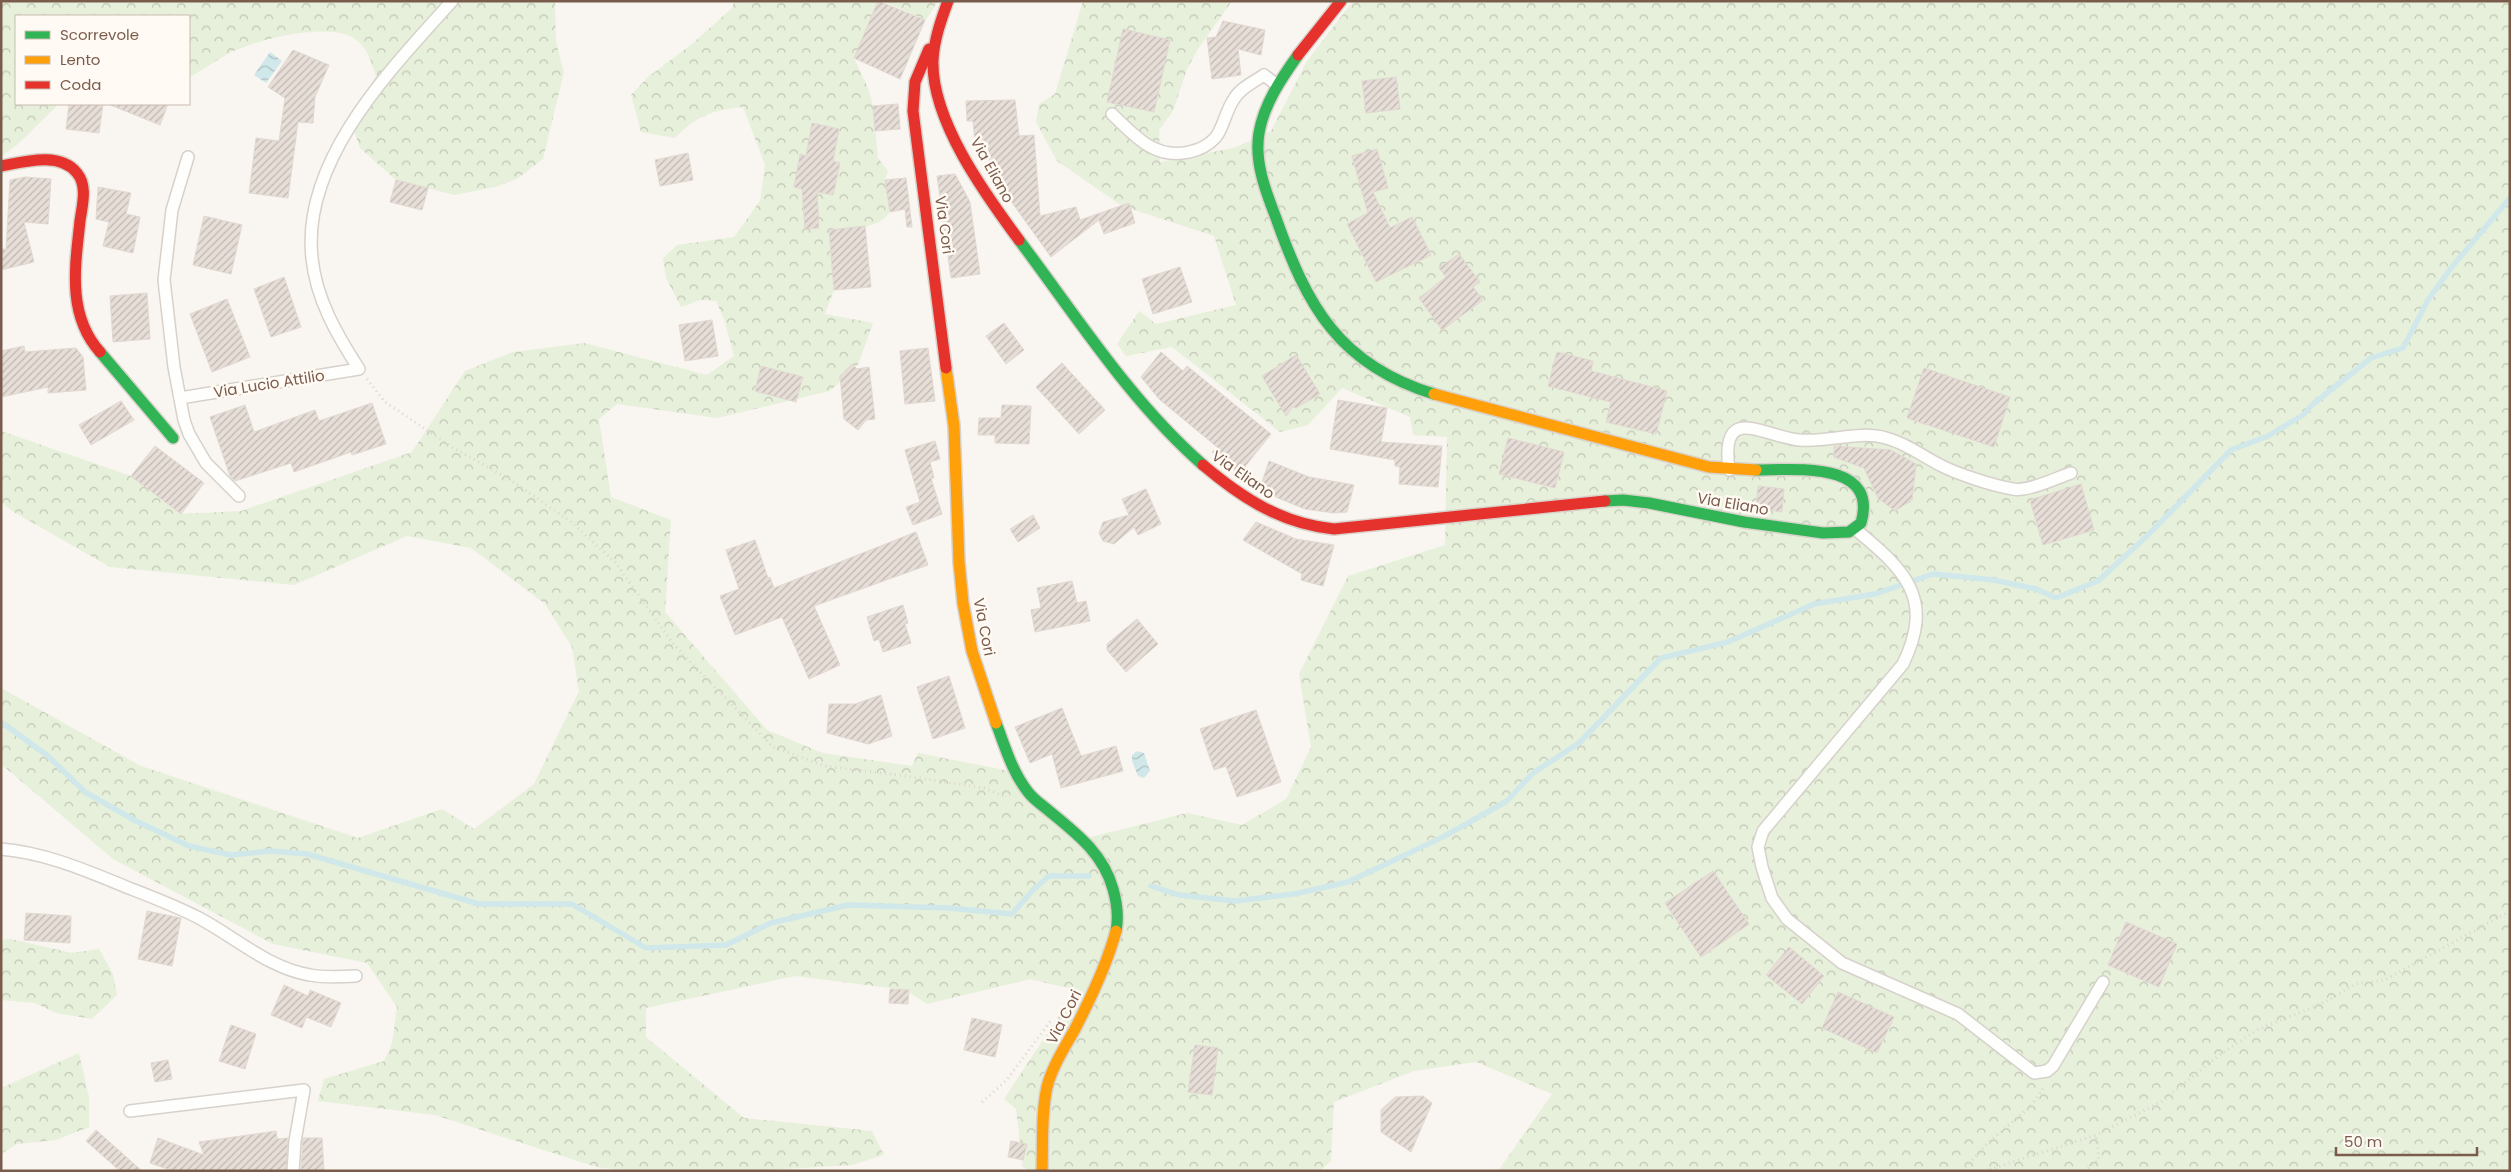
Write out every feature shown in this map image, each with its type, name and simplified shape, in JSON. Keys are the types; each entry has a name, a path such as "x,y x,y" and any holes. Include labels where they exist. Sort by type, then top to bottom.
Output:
{"street":[{"name":"Via Eliano","path":"948,1 936,34 933,50 933,72 942,108 968,162 997,212 1060,294 1106,361 1160,425 1190,455 1234,490 1262,509 1304,526 1334,529 1543,506 1631,500 1744,522 1823,533 1841,534 1855,529"},
{"path":"1341,1 1277,85 1261,122 1258,154 1284,246 1304,291 1320,315 1364,361 1389,378 1416,388 1570,433 1709,467 1729,470 1801,470 1843,476 1857,487 1863,501 1864,516 1855,529"},
{"name":"Via Cori","path":"936,34 918,76 912,103 954,426 959,562 966,624 984,692 1015,772 1030,794 1083,839 1099,857 1110,878 1118,914 1116,937 1101,975 1054,1068 1047,1087 1043,1118 1042,1171"},
{"path":"1,166 47,161 64,164 78,173 83,196 76,263 77,292 82,325 90,341 173,438"}],"lane":[{"path":"359,369 335,330 317,283 312,258 311,234 316,201 331,162 355,120 388,75 452,1"},
{"path":"1112,114 1153,150 1168,154 1179,154 1206,146 1216,137 1234,99 1243,88 1264,75 1277,85"},
{"path":"188,157 172,210 164,280 180,398 186,427 199,454 213,473 239,496"},
{"name":"Via Lucio Attilio","path":"180,398 359,369"},
{"path":"1729,470 1727,451 1729,438 1737,430 1753,428 1797,440 1818,440 1846,436 1884,437 1904,444 1942,466 2015,490 2071,473"},
{"path":"1855,529 1893,563 1904,577 1917,606 1916,628 1903,664 1763,831 1758,847 1762,867 1778,908 1787,919 1842,963 1958,1014 2034,1073 2047,1071 2053,1066 2103,982"},
{"path":"1,849 30,853 57,860 174,906 288,969 317,976 356,976"},
{"path":"130,1111 304,1090 295,1141 293,1171"}],"path":[{"path":"359,369 385,402 452,446 510,479 570,521 615,562 674,645 773,747 825,766 984,788"},
{"path":"1985,1171 2096,1136 2162,1102 2218,1056 2259,1029 2323,1003 2356,984 2385,980 2510,911"},
{"path":"982,1102 1006,1081 1053,1018"},
{"path":"1962,1171 1987,1144 2031,1106 2044,1086 2047,1071"},
{"path":"2084,1171 2099,1160 2096,1136"}],"green space":[{"path":"1,1 555,1 556,42 564,72 543,159 517,179 495,187 454,195 396,180 360,148 350,119 376,76 365,49 352,37 339,33 307,32 272,38 240,48 190,77 190,15 15,15 15,105 58,105 18,144 1,157"},
{"path":"734,1 878,1 854,58 868,88 873,106 878,158 888,171 885,179 890,212 885,218 871,225 829,230 834,290 825,314 873,323 858,365 830,391 717,418 617,404 599,419 611,497 671,520 665,612 767,730 823,753 912,766 918,753 1015,772 1083,839 1187,813 1242,825 1286,799 1311,747 1299,674 1348,576 1445,545 1447,437 1413,435 1410,417 1342,388 1308,425 1280,432 1172,347 1126,356 1117,344 1139,311 1156,324 1236,305 1214,236 1122,206 1057,161 1036,122 1039,104 1055,94 1083,1 1232,1 1198,49 1187,69 1173,111 1159,130 1160,162 1234,148 1271,131 1307,61 1353,1 2510,1 2510,1171 1498,1171 1552,1094 1476,1062 1414,1071 1334,1102 1331,1161 1320,1171 1030,1171 1023,1167 1016,1109 1004,1099 1076,990 1030,979 927,1004 906,990 795,976 646,1008 646,1037 744,1118 872,1131 884,1155 852,1165 751,1171 629,1171 596,1167 435,1115 318,1101 324,1079 384,1061 392,1043 397,1007 367,963 273,944 113,859 1,764 1,688 141,766 358,838 442,809 474,829 534,784 579,691 572,647 545,604 471,548 407,536 294,585 110,567 12,511 1,502 1,431 131,476 181,514 241,511 412,452 465,371 513,352 584,343 707,375 734,356 724,319 716,301 700,300 681,307 666,278 663,258 677,245 734,237 760,201 765,165 743,107 706,115 690,124 675,138 641,132 631,95 648,77 692,44 732,8"},
{"path":"882,1 938,1 926,20"},
{"path":"11,939 72,953 99,949 113,974 117,995 92,1019 56,1013 35,1003 1,1000 1,940"},
{"path":"79,1053 89,1097 89,1127 56,1140 17,1144 1,1154 1,1088"}],"water":[{"path":"270,52 282,61 266,83 254,75"},
{"path":"1137,751 1144,753 1150,771 1144,778 1138,776 1132,761 1132,755"}],"building":[{"path":"878,1 925,20 900,79 854,58"},
{"path":"1223,21 1265,30 1261,55 1238,49 1241,75 1212,79 1207,38 1216,37"},
{"path":"1123,29 1170,40 1154,112 1107,102"},
{"path":"293,50 329,65 315,97 313,123 298,122 288,198 249,193 256,138 279,141 285,98 268,87"},
{"path":"1396,77 1400,109 1366,113 1362,81"},
{"path":"1015,100 1019,136 1034,135 1040,216 1076,207 1080,220 1129,203 1135,223 1104,234 1099,220 1051,257 990,172 988,141 975,144 973,121 967,121 966,101"},
{"path":"898,104 900,129 875,131 873,106"},
{"path":"69,105 103,105 99,133 66,129"},
{"path":"110,105 168,105 160,125"},
{"path":"812,123 839,129 833,161 840,163 833,195 817,192 819,228 805,229 802,189 794,187 800,154 806,156"},
{"path":"1377,149 1388,188 1373,192 1390,228 1412,217 1431,255 1376,282 1347,224 1368,213 1352,156"},
{"path":"688,153 693,180 660,186 655,160"},
{"path":"955,174 970,202 980,274 951,278 937,176"},
{"path":"25,177 51,179 48,224 24,222 34,262 1,270 1,248 6,250 10,180"},
{"path":"906,178 912,227 907,227 905,209 890,212 885,180"},
{"path":"396,180 428,188 422,210 390,202"},
{"path":"98,187 131,193 126,214 140,217 133,253 103,246 109,222 96,219"},
{"path":"204,216 242,225 231,274 193,265"},
{"path":"865,226 871,287 834,290 829,230"},
{"path":"1459,254 1480,282 1473,287 1483,300 1442,330 1419,298 1446,277 1439,268"},
{"path":"1180,267 1192,302 1153,314 1142,279"},
{"path":"284,277 301,327 271,337 254,289"},
{"path":"147,293 150,339 113,342 110,296"},
{"path":"227,299 250,357 212,372 190,314"},
{"path":"712,320 718,356 685,361 679,325"},
{"path":"1004,323 1024,350 1006,364 986,336"},
{"path":"24,346 25,352 76,348 83,357 86,390 48,393 48,387 1,397 1,351"},
{"path":"928,348 935,401 905,404 900,351"},
{"path":"1161,352 1183,371 1187,366 1271,434 1239,474 1212,452 1217,447 1159,399 1141,377"},
{"path":"1557,352 1593,361 1591,371 1667,391 1656,434 1606,422 1611,402 1548,386"},
{"path":"1296,355 1320,394 1296,408 1293,407 1286,416 1262,376"},
{"path":"1062,363 1105,410 1079,434 1036,387"},
{"path":"852,364 857,369 869,367 875,419 866,420 858,430 844,419 840,376"},
{"path":"761,366 803,377 796,402 755,391"},
{"path":"1924,368 2010,397 1994,447 1907,418"},
{"path":"1338,400 1387,408 1381,442 1442,446 1438,487 1399,484 1400,467 1395,466 1395,460 1330,449"},
{"path":"121,401 134,420 91,445 79,425"},
{"path":"372,403 386,444 352,455 351,452 294,472 291,463 235,481 230,476 210,417 245,405 254,432 315,410 319,421"},
{"path":"1002,405 1031,406 1029,444 995,443 995,435 978,435 979,418 1001,418"},
{"path":"1508,438 1564,452 1555,488 1499,474"},
{"path":"935,441 940,459 930,462 934,478 931,478 942,514 913,525 906,507 920,502 905,450"},
{"path":"155,446 204,483 181,514 131,476"},
{"path":"1834,446 1891,450 1916,464 1912,500 1895,511 1878,498 1864,468 1834,457"},
{"path":"1269,461 1309,477 1354,485 1347,512 1334,513 1305,509 1260,488"},
{"path":"2081,484 2094,530 2043,545 2030,500"},
{"path":"1758,486 1784,489 1782,512 1756,508"},
{"path":"1146,489 1161,524 1138,535 1134,527 1114,544 1103,541 1099,533 1103,522 1129,515 1122,499"},
{"path":"1033,515 1040,528 1018,542 1010,529"},
{"path":"1256,522 1296,539 1334,545 1323,586 1301,580 1302,574 1243,540"},
{"path":"916,532 928,565 814,606 840,665 809,679 782,617 735,635 720,596 739,589 726,550 755,540 768,578 770,577 774,588"},
{"path":"1072,581 1077,603 1086,601 1090,621 1035,632 1031,610 1041,608 1037,588"},
{"path":"903,605 908,623 905,624 911,643 883,652 879,639 874,641 867,617"},
{"path":"1137,619 1158,644 1126,672 1107,650 1107,644"},
{"path":"949,676 965,728 933,739 917,687"},
{"path":"881,695 892,736 868,744 827,733 829,704 855,704"},
{"path":"1062,708 1081,756 1116,746 1123,771 1061,788 1052,754 1030,763 1015,727"},
{"path":"1256,710 1281,782 1237,797 1226,766 1214,770 1200,729"},
{"path":"1713,871 1749,924 1701,957 1665,903"},
{"path":"147,911 181,918 172,966 138,959"},
{"path":"26,913 71,916 70,943 24,940"},
{"path":"2126,922 2177,944 2159,987 2108,965"},
{"path":"1789,947 1824,976 1802,1004 1766,975"},
{"path":"284,985 308,996 310,990 341,1003 331,1027 306,1017 302,1028 271,1015"},
{"path":"890,989 909,990 908,1004 889,1003"},
{"path":"1838,992 1894,1017 1877,1053 1822,1028"},
{"path":"972,1018 1002,1025 995,1057 964,1050"},
{"path":"231,1025 256,1034 245,1069 219,1061"},
{"path":"1195,1045 1218,1048 1212,1095 1188,1092"},
{"path":"168,1060 172,1079 155,1082 151,1063"},
{"path":"1423,1096 1432,1103 1411,1152 1381,1132 1381,1110 1395,1097"},
{"path":"96,1130 142,1171 120,1171 86,1141"},
{"path":"276,1131 277,1139 288,1138 286,1171 173,1171 150,1163 158,1138 204,1155 199,1142"},
{"path":"303,1138 322,1138 324,1171 301,1171"},
{"path":"1011,1141 1027,1144 1023,1160 1008,1157"}],"waterway":[{"path":"1151,886 1179,895 1235,901 1294,894 1348,882 1443,837 1507,801 1533,773 1579,743 1661,658 1728,642 1814,604 1875,594 1933,574 1994,580 2036,589 2056,598 2098,581 2148,535 2231,450 2268,436 2303,415 2312,405 2371,358 2403,348 2428,300 2451,268 2510,198"},
{"path":"1,722 48,756 85,792 136,821 189,846 231,855 271,851 307,854 479,904 572,904 646,948 726,945 771,923 848,905 949,908 1012,914 1033,890 1049,876 1089,876"}],"traffic: fast":[{"path":"1298,55 1269,102 1261,122 1258,144 1262,177 1288,250 1300,279 1315,305 1331,328 1350,349 1374,367 1401,382 1434,394"},
{"path":"1019,240 1128,386 1152,414 1203,465"},
{"path":"100,352 173,438"},
{"path":"1605,501 1623,500 1649,503 1744,522 1823,533 1849,532 1861,523 1863,503 1858,488 1846,479 1830,473 1811,470 1756,470"},
{"path":"996,723 1013,767 1028,792 1069,827 1103,865 1116,899 1116,931"}],"traffic: slow":[{"path":"946,368 954,426 959,562 963,603 972,651 996,723"},
{"path":"1434,394 1709,467 1756,470"},
{"path":"1042,1171 1044,1108 1049,1080 1098,981 1116,931"}],"traffic: jam":[{"path":"948,1 936,38 933,60 935,83 941,107 950,131 976,179 1019,240"},
{"path":"1298,55 1341,1"},
{"path":"929,49 915,82 913,111 946,368"},
{"path":"1,166 30,161 51,160 70,166 80,178 83,196 76,256 76,290 82,322 89,338 100,352"},
{"path":"1203,465 1248,498 1280,515 1297,522 1334,529 1605,501"}]}
